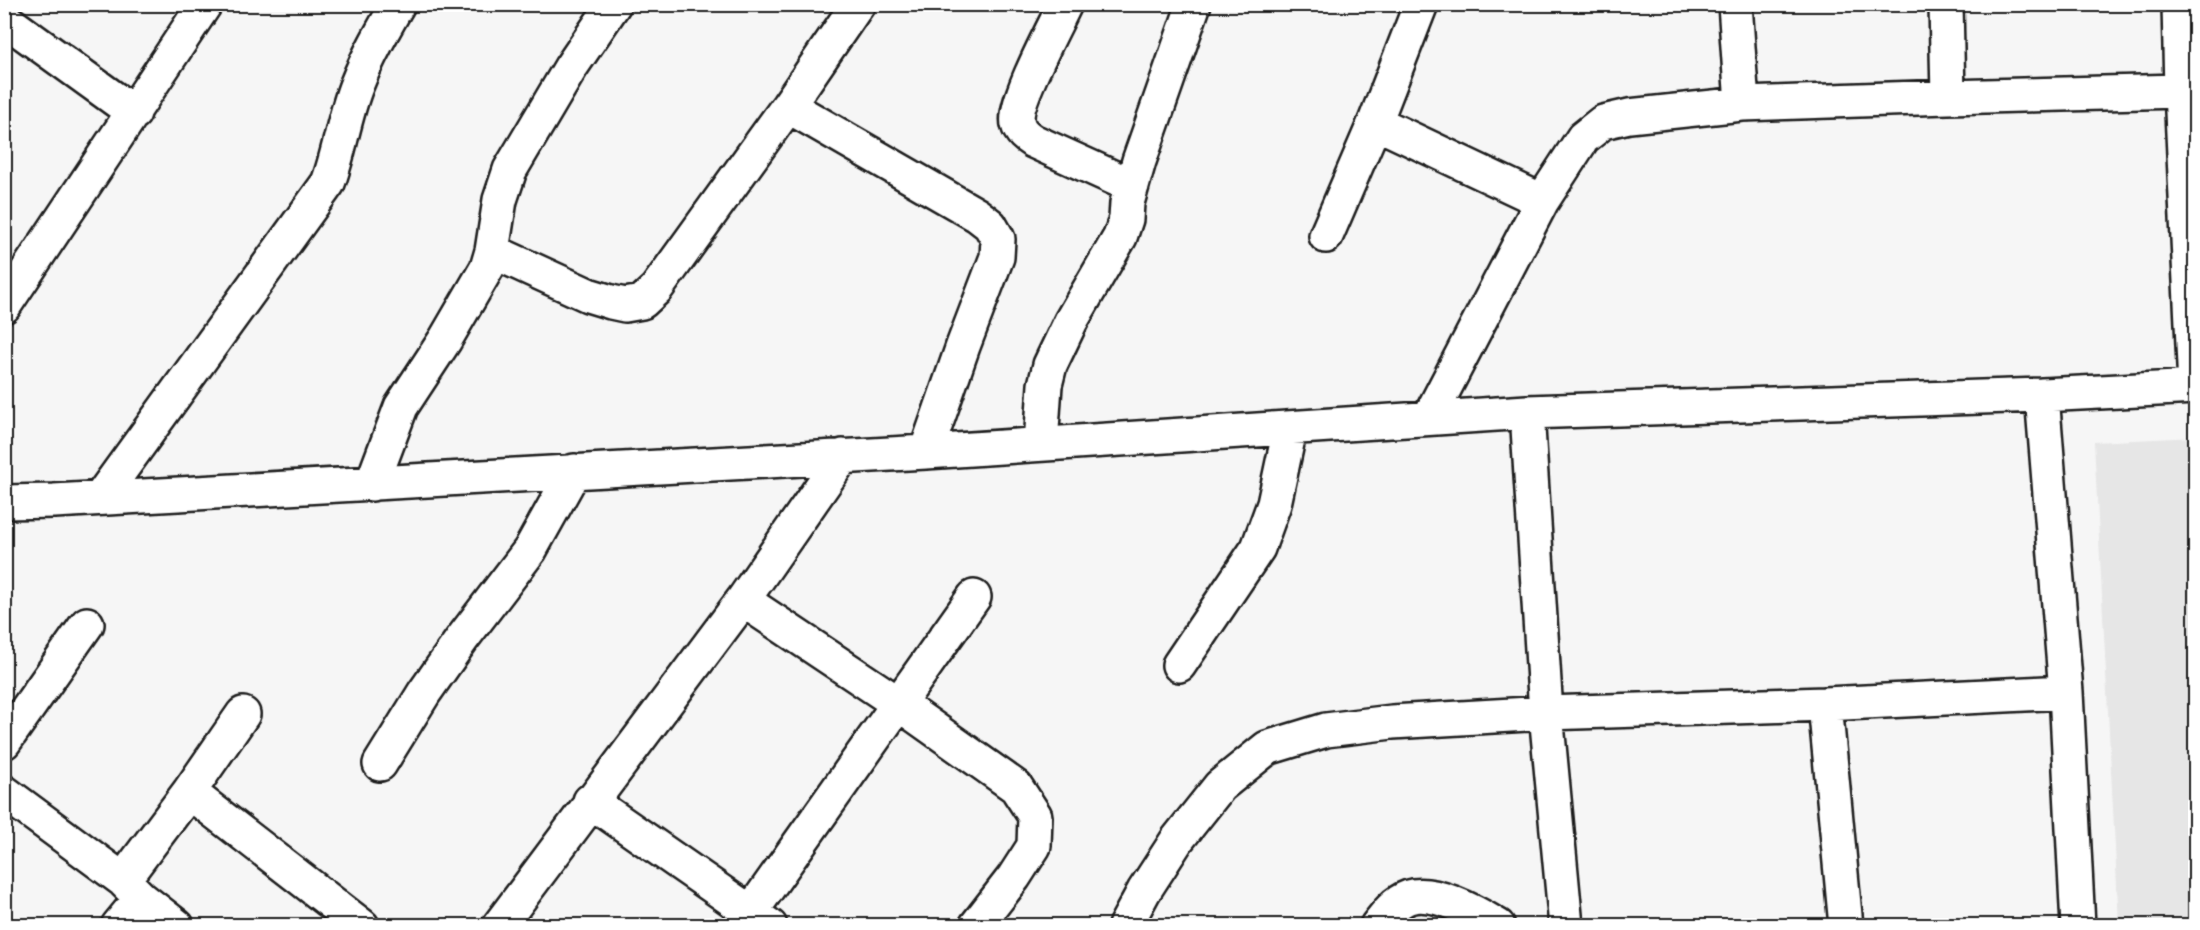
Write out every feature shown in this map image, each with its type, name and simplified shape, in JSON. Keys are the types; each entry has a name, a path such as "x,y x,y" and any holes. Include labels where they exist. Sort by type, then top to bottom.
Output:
{"street":[{"path":"4,306 206,4"},
{"path":"101,497 328,183 338,158 357,85 398,4"},
{"path":"372,484 401,407 479,284 492,251 500,200 510,170 571,67 614,4"},
{"path":"492,251 588,295 611,303 625,305 642,302 656,289 788,106 858,4"},
{"path":"1065,4 1024,91 1018,108 1018,124 1024,134 1033,141 1131,186"},
{"path":"1041,444 1045,386 1050,365 1071,321 1120,237 1126,219 1131,186 1194,4"},
{"path":"1326,236 1375,122 1421,4"},
{"path":"1735,4 1742,104"},
{"path":"1946,4 1948,97"},
{"path":"4,502 372,484 926,452 1527,412 2195,387 2181,91 2180,4"},
{"path":"4,19 134,113"},
{"path":"1429,418 1542,201 1583,138 1603,122 1629,116 1742,104 2181,91"},
{"path":"788,106 977,215 990,225 998,239 997,257 926,452"},
{"path":"1375,122 1542,201"},
{"path":"2042,394 2066,692 2078,926"},
{"path":"1527,412 1546,713 1566,926"},
{"path":"1179,665 1258,548 1274,504 1290,429"},
{"path":"499,926 590,801 743,600 843,456"},
{"path":"380,764 424,693 530,550 574,471"},
{"path":"590,801 754,921 899,704 974,597"},
{"path":"743,600 899,704 1016,787 1035,816 1034,846 1014,877 976,926"},
{"path":"4,742 87,624"},
{"path":"1125,926 1144,891 1177,840 1220,786 1267,748 1326,730 1392,722 1546,713 1825,704 2066,692"},
{"path":"1825,704 1846,926"},
{"path":"118,926 132,889 189,792 243,714"},
{"path":"4,792 177,926"},
{"path":"189,792 362,926"},
{"path":"1377,926 1389,909 1410,897 1439,898 1473,911 1498,926"}],"shaded area":[{"path":"2195,437 2195,925 2119,925 2094,442"}]}
